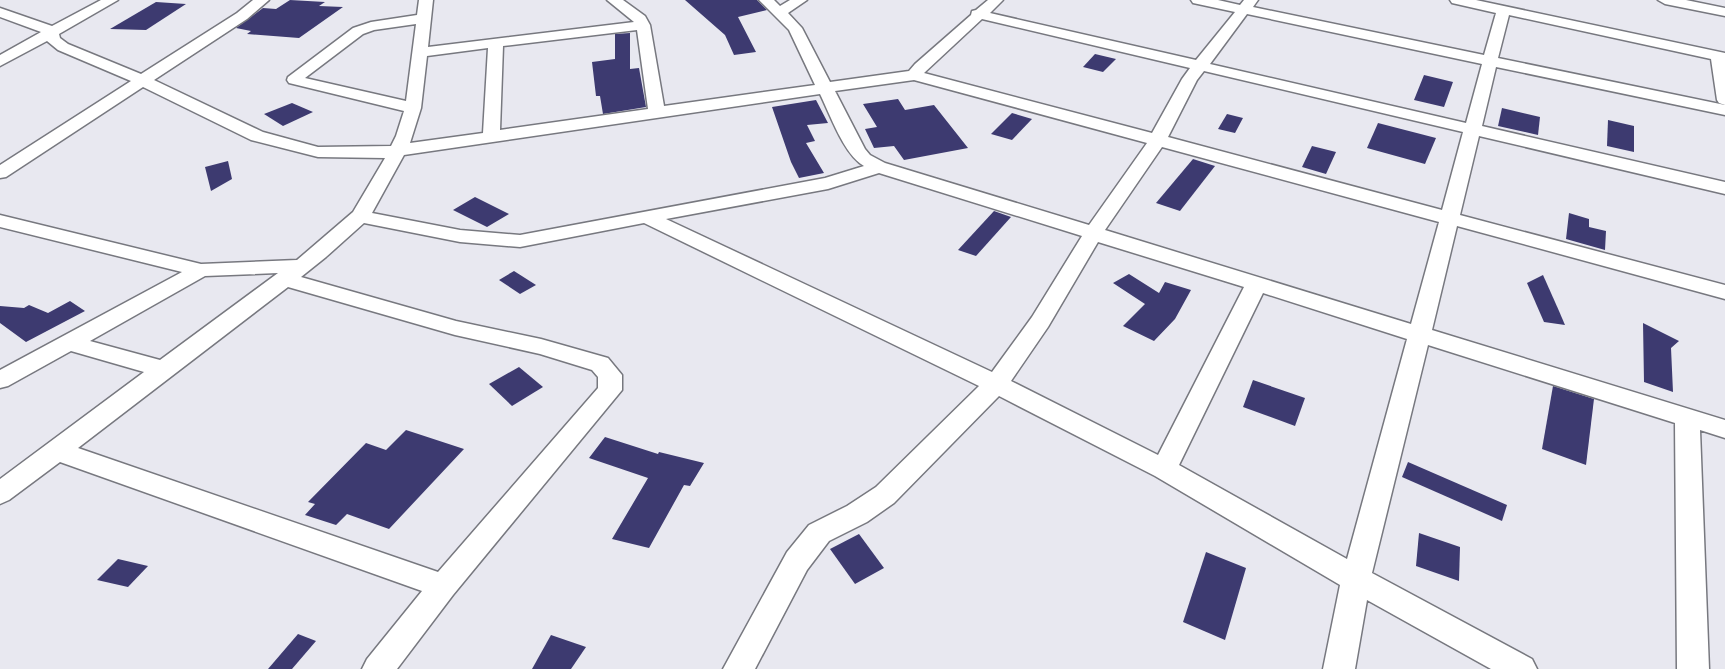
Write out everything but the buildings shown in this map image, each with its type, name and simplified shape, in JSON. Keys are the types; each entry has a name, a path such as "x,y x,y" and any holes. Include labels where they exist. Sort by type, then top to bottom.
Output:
{"street":[{"path":"0,61 111,0"},
{"path":"0,174 141,80 242,16 262,0"},
{"path":"614,0 640,19 643,25 656,112"},
{"path":"766,0 794,28 858,151 864,159 879,168 1725,429"},
{"path":"779,13 800,0"},
{"path":"914,75 920,67 977,14 996,0"},
{"path":"1198,0 1247,5 1490,60 1725,110"},
{"path":"1457,0 1498,6 1722,58 1725,100"},
{"path":"1665,0 1725,12"},
{"path":"739,669 796,561 819,533 857,514 885,495 996,384 1040,322 1093,234 1157,141 1190,79 1247,5"},
{"path":"1338,669 1356,579 1490,60 1498,6"},
{"path":"0,492 162,369 293,273 338,238 360,216 376,191 405,136 413,108 426,9 358,31 296,77 295,80 413,108"},
{"path":"0,12 51,32"},
{"path":"977,14 1725,188"},
{"path":"420,52 643,25"},
{"path":"51,32 53,40 64,46 141,80 238,128 287,145 318,152 340,154 380,153 914,75 1725,292"},
{"path":"491,137 496,42"},
{"path":"0,154 25,157"},
{"path":"360,216 489,241 520,241 828,183 879,168"},
{"path":"648,218 996,384 1164,469 1356,579 1521,669"},
{"path":"0,221 201,270 293,273 455,328 549,349 600,364 610,375 610,390 443,586 378,669"},
{"path":"0,380 201,270"},
{"path":"1164,469 1256,285"},
{"path":"68,342 162,369"},
{"path":"1687,418 1693,669"},
{"path":"56,450 443,586"}]}
